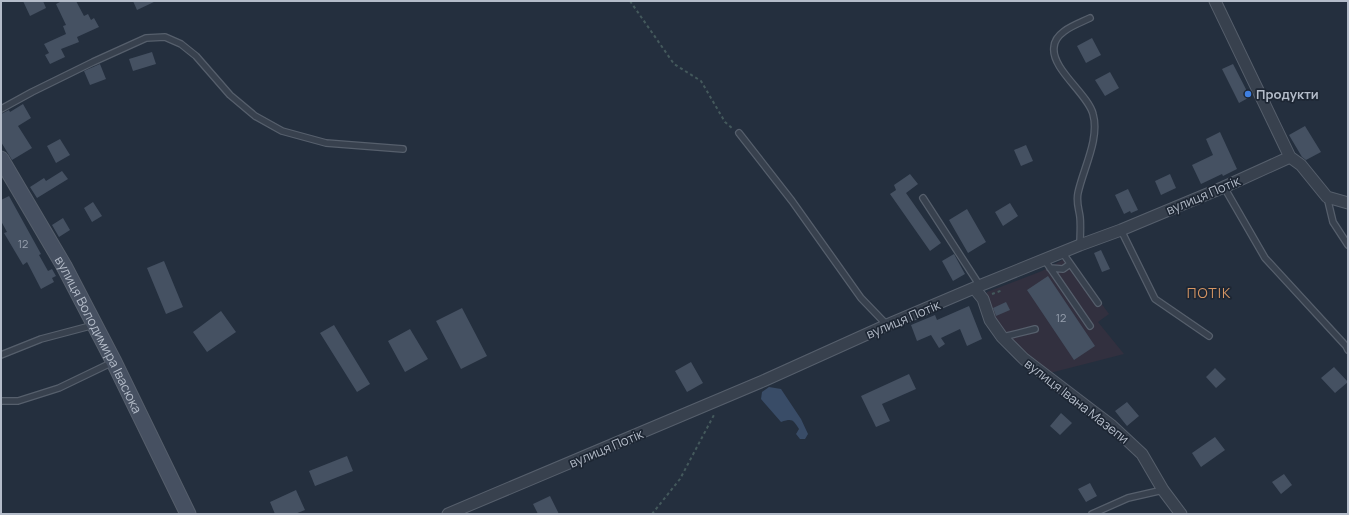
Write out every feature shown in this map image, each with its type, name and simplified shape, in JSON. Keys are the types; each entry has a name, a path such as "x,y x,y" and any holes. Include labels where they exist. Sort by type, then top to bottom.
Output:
{"street":[{"path":"1215,1 1290,157 1301,165 1327,197 1348,203"},
{"name":"вулиця Потік","path":"448,514 722,398 977,287 1047,264 1062,252 1121,230 1224,187 1290,157"},
{"name":"вулиця Володимира Івасюка","path":"1,159 64,266 114,362 188,514"},
{"name":"вулиця Івана Мазепи","path":"977,287 990,320 1002,337 1024,359 1112,426 1142,454 1163,490 1181,514"}],"lane":[{"path":"1080,245 1080,218 1077,206 1078,194 1095,131 1094,114 1091,106 1068,78 1056,58 1054,47 1057,39 1064,31 1090,18"},
{"path":"1,109 86,65 146,38 166,37 181,44 196,56 230,95 255,116 282,131 326,143 403,149"},
{"path":"739,133 792,201 861,298 887,325"},
{"path":"1224,187 1265,258 1348,350"},
{"path":"1327,197 1333,222 1348,245"},
{"path":"923,198 977,287"},
{"path":"1121,230 1156,299 1209,336"},
{"path":"1062,252 1098,303"},
{"path":"1047,264 1062,269 1070,264"},
{"path":"1047,264 1090,326"},
{"path":"1,355 41,339 94,325"},
{"path":"1002,337 1036,329"},
{"path":"1,401 18,401 59,388 114,362"},
{"path":"1092,514 1128,498 1163,490"}],"path":[{"path":"630,1 674,64 702,81 725,122 739,133"},
{"path":"652,514 680,479 722,398"}],"shaded area":[{"path":"1068,257 1109,314 1098,322 1124,354 1050,373 1022,355 997,329 985,302 987,292 1042,271"}],"water":[{"path":"769,387 781,389 801,419 808,434 805,439 800,439 796,434 799,429 794,422 788,420 781,422 761,399 762,392"}],"building":[{"path":"23,1 43,1 46,8 30,16"},
{"path":"62,1 76,1 84,16 88,14 91,20 94,18 99,27 77,37 79,42 61,49 65,57 50,64 45,55 49,53 44,44 66,34 63,26 66,25 56,4"},
{"path":"133,1 156,1 137,10"},
{"path":"1092,38 1101,55 1086,63 1077,46"},
{"path":"152,52 156,64 133,71 129,59"},
{"path":"100,64 106,79 90,85 84,71"},
{"path":"1233,64 1250,97 1239,103 1222,69"},
{"path":"1110,72 1119,88 1105,96 1095,80"},
{"path":"23,104 31,118 18,126 32,148 12,160 1,142 1,114 9,110 10,112"},
{"path":"1305,126 1321,152 1306,160 1302,157 1289,135"},
{"path":"1220,132 1237,169 1201,184 1192,165 1213,155 1206,139"},
{"path":"60,139 70,155 56,163 47,146"},
{"path":"1026,145 1033,161 1021,166 1014,150"},
{"path":"62,171 68,179 37,198 30,187 44,178 46,181"},
{"path":"910,174 918,184 906,193 941,243 930,251 890,194 896,190 894,185"},
{"path":"1170,174 1176,188 1161,195 1155,181"},
{"path":"1128,189 1138,210 1131,213 1130,211 1124,214 1115,195"},
{"path":"9,196 41,254 39,255 48,271 52,269 56,276 52,278 54,282 41,289 27,262 23,265 4,233 7,232 1,221 1,200"},
{"path":"93,202 102,216 92,222 84,208"},
{"path":"1010,203 1018,216 1003,226 995,212"},
{"path":"967,209 986,242 968,253 949,220"},
{"path":"63,218 70,230 59,237 52,225"},
{"path":"1101,250 1110,269 1102,272 1094,253"},
{"path":"954,254 965,274 953,281 942,261"},
{"path":"164,261 183,307 166,314 147,268"},
{"path":"1048,276 1095,346 1074,360 1027,290"},
{"path":"1006,302 1010,310 996,316 993,308"},
{"path":"969,306 982,339 967,346 960,329 941,338 945,344 939,348 931,335 917,341 911,325 935,315 937,320"},
{"path":"462,308 487,356 461,369 436,321"},
{"path":"221,311 236,332 207,352 193,332"},
{"path":"334,325 370,384 357,392 320,333"},
{"path":"410,329 428,359 405,372 388,341"},
{"path":"691,362 703,383 687,392 675,371"},
{"path":"1334,367 1348,382 1335,393 1321,378"},
{"path":"1215,368 1226,379 1216,388 1206,377"},
{"path":"909,374 916,389 882,404 890,421 876,427 861,396"},
{"path":"1127,402 1139,416 1127,426 1115,411"},
{"path":"1061,413 1072,423 1060,435 1050,426"},
{"path":"1215,437 1225,450 1201,467 1192,453"},
{"path":"347,456 353,471 315,486 309,471"},
{"path":"1284,474 1292,485 1281,494 1272,482"},
{"path":"1090,483 1097,496 1086,502 1078,489"},
{"path":"296,490 305,510 295,514 275,514 270,502"},
{"path":"550,496 559,514 538,514 533,504"}],"place":[{"name":"Продукти","path":"1248,94"}],"district":[{"name":"ПОТІК","path":"1209,293"}]}
